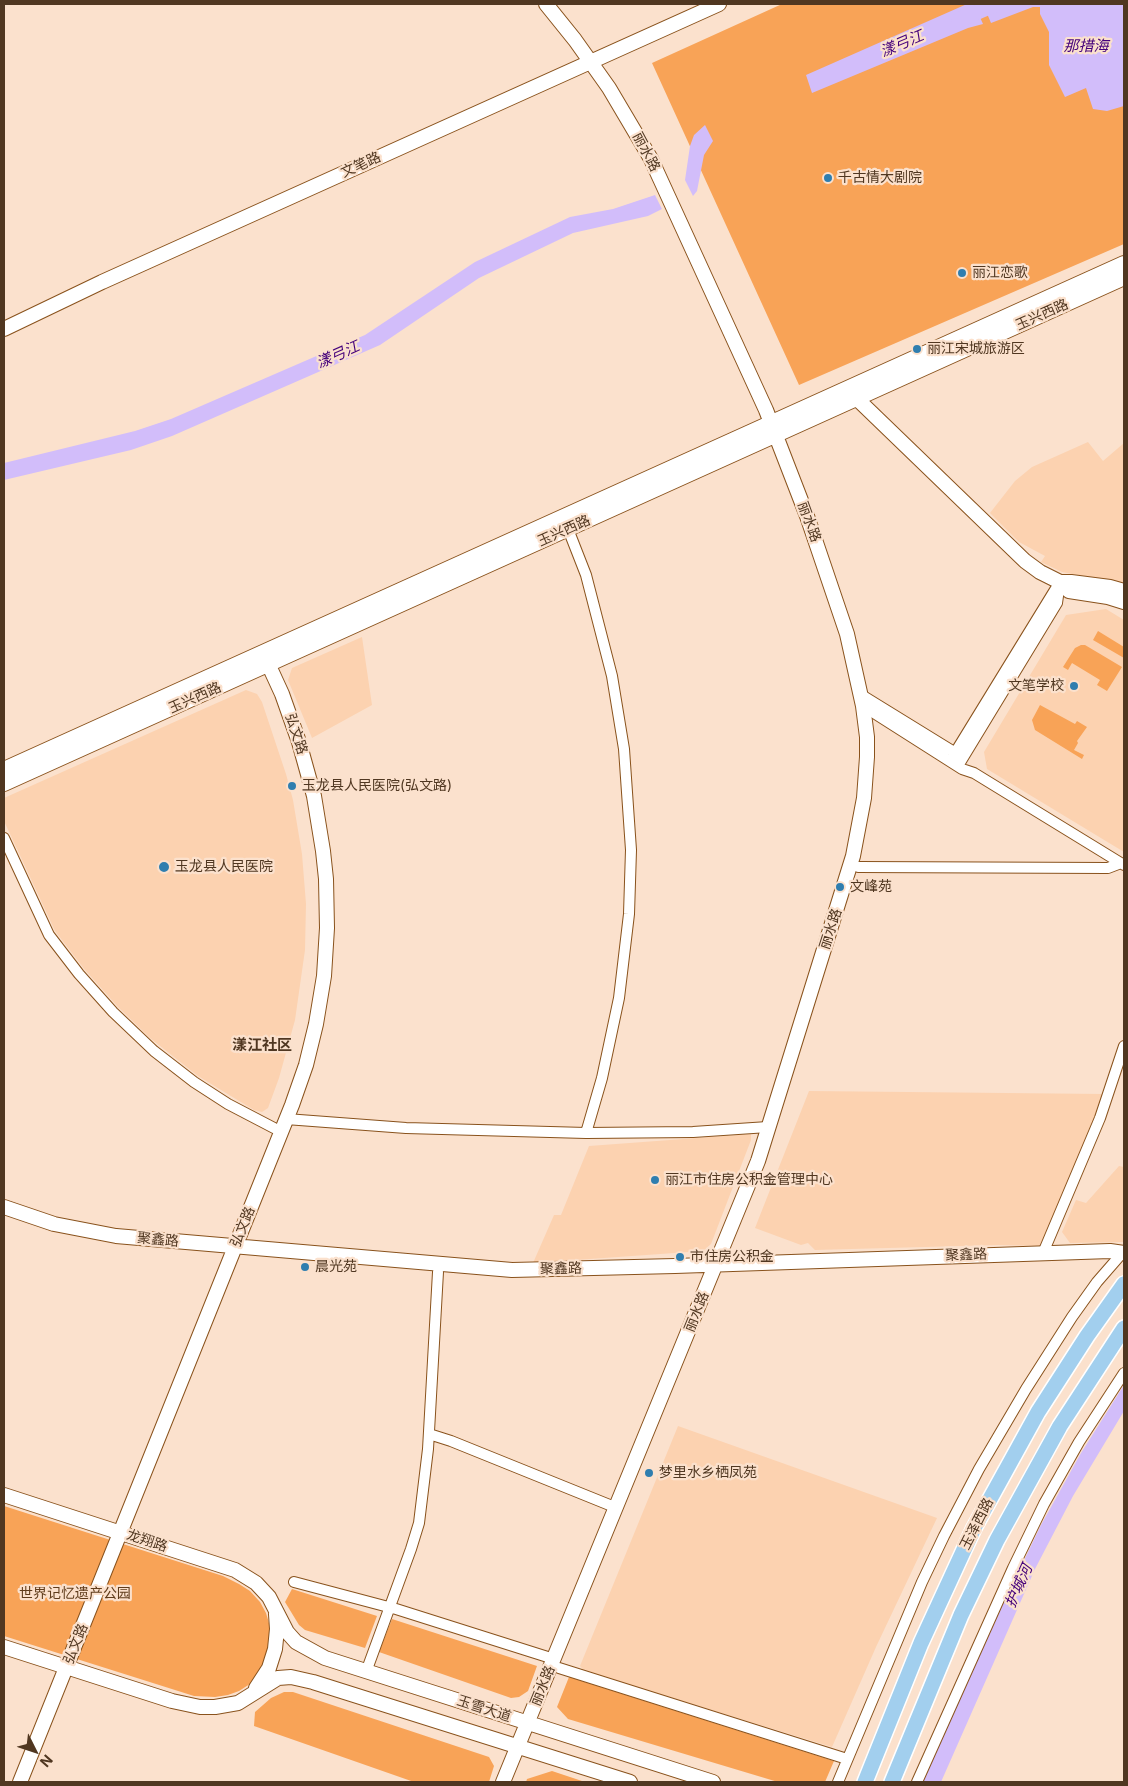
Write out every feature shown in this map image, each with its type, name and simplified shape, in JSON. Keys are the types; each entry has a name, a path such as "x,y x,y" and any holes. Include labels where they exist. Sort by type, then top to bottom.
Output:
{"main road":[{"name":"丽水路","path":"546,4 631,107 658,155 777,426 839,610 875,736 874,786 866,838 766,1164 617,1508 557,1664"},
{"name":"丽水路","path":"557,4 594,60"},
{"name":"文笔路","path":"4,329 71,296 719,4"},
{"name":"玉兴西路","path":"4,769 568,529 777,426 846,388 1124,263"},
{"name":"玉兴西路","path":"4,784 262,660 777,426 856,398 1124,278"},
{"path":"846,388 1025,561 1040,572 1060,582 1069,592 1108,597 1124,602"},
{"path":"1060,582 1110,587 1124,591"},
{"name":"弘文路","path":"20,1782 116,1531 229,1250 286,1119 306,1065 320,1000 326,952 326,879 319,823 307,769 290,716 262,660"},
{"name":"弘文路","path":"229,1250 298,1063 308,1022 316,975 319,903 315,852 306,798 262,660"},
{"name":"丽水路","path":"512,1782 522,1748 719,1269 758,1161 836,915 858,837 864,798 867,757 866,703"},
{"name":"聚鑫路","path":"4,1207 54,1224 96,1233 229,1250 512,1278 1043,1253 1110,1251 1122,1256"},
{"name":"聚鑫路","path":"4,1215 52,1232 95,1241 135,1246 229,1250 512,1270 719,1269 988,1263 1122,1256"},
{"name":"玉泽西路","path":"864,1781 921,1643 974,1528 1038,1412 1087,1336 1124,1284"},
{"name":"玉泽西路","path":"892,1782 948,1645 997,1540 1060,1426 1124,1328"},
{"name":"龙翔路","path":"4,1495 235,1570 263,1590 275,1609"},
{"path":"4,1647 192,1706 215,1708 245,1700 258,1685 272,1658 277,1629 275,1609"},
{"name":"玉雪大道","path":"275,1609 287,1632 301,1645 325,1658 713,1782"},
{"name":"弘文路","path":"12,1782 63,1666"},
{"name":"玉雪大道","path":"245,1700 266,1684 278,1678 291,1677 313,1682 630,1782"},
{"name":"丽水路","path":"503,1782 522,1748"}],"street":[{"path":"568,529 586,575 612,676 624,748 631,850 629,914 619,998 602,1078 586,1133"},
{"path":"956,759 1060,582"},
{"path":"866,703 956,759 974,773 1123,864"},
{"path":"4,838 49,935 113,1012 154,1051 194,1082 228,1104 274,1128"},
{"path":"858,866 1108,868 1123,864"},
{"path":"1043,1253 1100,1118 1124,1046"},
{"path":"286,1119 406,1128 586,1133 693,1132 768,1127"},
{"path":"838,1782 922,1582 979,1469 1054,1345 1097,1282 1122,1256"},
{"path":"366,1672 417,1529 421,1511 429,1434 438,1272"},
{"path":"916,1782 1044,1504 1079,1442 1124,1373"},
{"path":"429,1434 451,1441 617,1508"},
{"path":"294,1582 390,1607 847,1759"}],"shaded area":[{"path":"1088,442 1103,461 1124,443 1124,584 1062,572 1041,562 1045,556 1019,542 990,513 1015,481 1032,467"},
{"name":"文笔学校","path":"1106,609 1124,620 1124,852 987,769 984,752 1066,615"},
{"path":"362,637 372,705 312,738 288,680 292,668"},
{"name":"玉龙县人民医院","path":"246,690 257,694 262,702 286,774 293,800 302,854 306,904 305,950 295,1020 279,1078 268,1108 262,1112 254,1110 198,1076 150,1038 118,1007 85,970 55,931 4,821 4,798"},
{"path":"809,1091 1104,1094 1042,1246 998,1245 815,1250 808,1243 801,1245 755,1228"},
{"name":"丽江市住房公积金管理中心","path":"751,1134 751,1140 711,1244 703,1251 533,1263 554,1215 561,1215 589,1146"},
{"path":"1119,1166 1124,1167 1124,1242 1070,1243 1062,1232 1076,1200 1086,1203"},
{"path":"678,1426 937,1518 876,1647 832,1747 584,1671 580,1666"}],"green space":[{"path":"782,4 1124,4 1124,244 799,385 652,63"},
{"path":"1098,631 1124,647 1124,658 1093,640"},
{"path":"1085,645 1122,667 1107,691 1097,685 1100,680 1072,663 1068,670 1063,667 1075,648"},
{"path":"1040,705 1075,724 1077,721 1087,727 1077,741 1078,743 1074,750 1084,755 1082,759 1035,730 1032,720"},
{"name":"世界记忆遗产公园","path":"4,1506 223,1576 250,1591 260,1602 266,1613 271,1630 270,1654 253,1682 239,1691 228,1695 215,1697 194,1696 4,1636"},
{"path":"292,1589 377,1616 365,1648 305,1630 299,1625 285,1602"},
{"path":"392,1619 537,1666 528,1691 519,1697 511,1698 379,1652"},
{"path":"569,1677 834,1761 825,1782 778,1782 568,1719 557,1707"},
{"path":"284,1692 293,1692 489,1757 494,1766 489,1782 414,1782 254,1726 255,1712 271,1698"},
{"path":"552,1771 585,1782 526,1782 527,1779"}],"water":[{"path":"967,4 974,4 983,24 968,28 812,93 806,75"},
{"name":"那措海","path":"983,4 1124,4 1124,106 1107,111 1093,109 1086,88 1065,97 1049,65 1049,32 1040,14 1040,7 1033,7 991,23"},
{"path":"705,125 713,141 704,155 697,191 693,196 685,180 690,146 694,135"},
{"path":"655,195 662,209 648,216 573,233 479,278 380,345 172,436 131,450 4,480 4,463 135,431 171,419 365,335 475,262 570,217 613,209"},
{"name":"护城河","path":"1124,1385 1124,1411 1073,1496 1035,1569 941,1782 922,1782 1041,1525 1081,1453"}],"waterway":[{"name":"漾弓江","path":"959,20 996,4"}],"place":[{"name":"千古情大剧院","path":"828,178"},
{"name":"丽江恋歌","path":"962,273"},
{"name":"丽江宋城旅游区","path":"917,349"},
{"name":"文笔学校","path":"1074,686"},
{"name":"玉龙县人民医院(弘文路)","path":"292,786"},
{"name":"玉龙县人民医院","path":"164,867"},
{"name":"文峰苑","path":"840,887"},
{"name":"丽江市住房公积金管理中心","path":"655,1180"},
{"name":"市住房公积金","path":"680,1257"},
{"name":"晨光苑","path":"305,1267"},
{"name":"梦里水乡栖凤苑","path":"649,1473"}],"district":[{"name":"漾江社区","path":"262,1045"}]}
